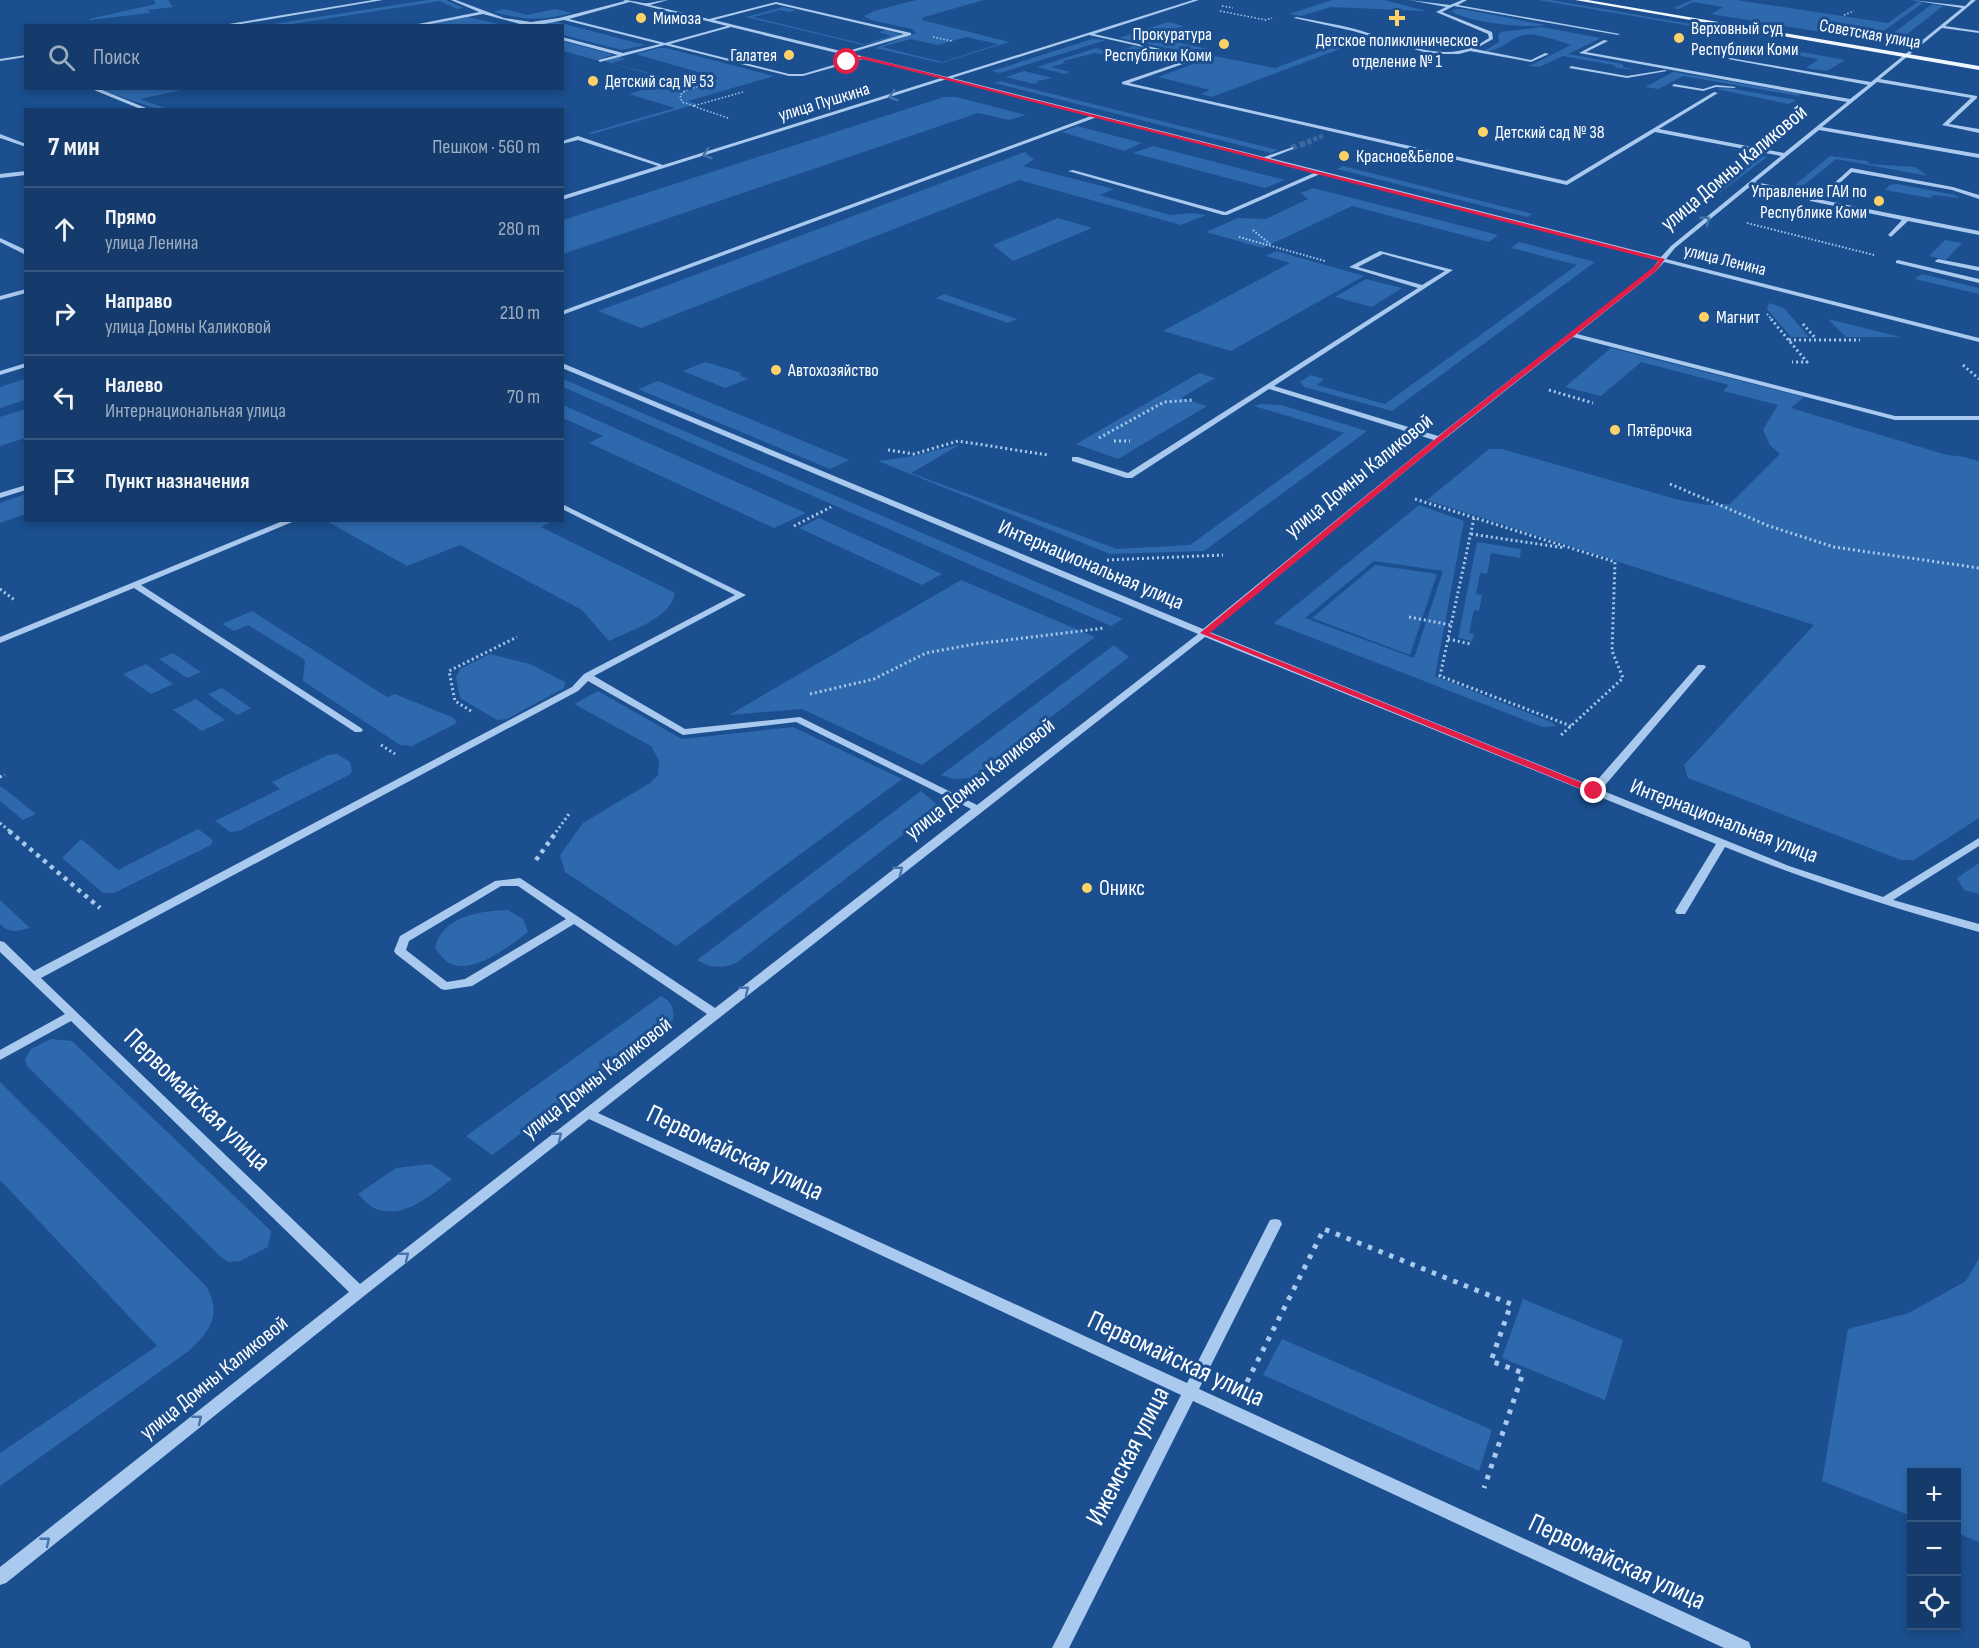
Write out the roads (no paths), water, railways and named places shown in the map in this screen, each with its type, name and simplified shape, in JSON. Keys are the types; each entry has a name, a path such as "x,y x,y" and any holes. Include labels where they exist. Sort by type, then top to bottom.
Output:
{"main road":[{"name":"Советская улица","path":"1578,0 1979,68"}],"street":[{"path":"231,24 381,0"},
{"path":"453,0 483,13 521,24"},
{"path":"645,5 666,0"},
{"path":"708,20 788,0"},
{"name":"улица Пушкина","path":"564,197 1197,0"},
{"path":"1411,0 1618,34"},
{"path":"1465,0 1438,12 1490,33 1491,38 1472,50"},
{"path":"1913,0 1965,7"},
{"name":"улица Домны Каликовой","path":"0,1577 358,1292 1204,633 1439,440 1654,270 1673,247 1974,0"},
{"path":"529,24 628,1"},
{"name":"улица Ленина","path":"628,1 949,79 1979,340"},
{"path":"776,3 909,34 844,53"},
{"path":"421,24 483,13"},
{"path":"562,18 792,76 862,58"},
{"path":"1296,18 1354,30 1411,48 1447,51 1472,50 1531,61 1547,54"},
{"path":"600,61 732,26"},
{"path":"1941,27 1979,32"},
{"path":"1090,34 1198,58 1124,83 1567,183 1716,93"},
{"path":"564,39 624,55"},
{"path":"1606,40 1581,53 1851,100"},
{"path":"1430,59 1447,51"},
{"path":"0,60 24,56"},
{"path":"1730,59 1975,97 1945,125 1979,131"},
{"path":"1570,67 1627,77 1680,71"},
{"path":"1674,84 1704,90 1711,86 1729,86 1844,106"},
{"path":"96,90 144,108"},
{"path":"564,312 1096,116"},
{"path":"1818,128 1979,156"},
{"path":"1654,130 1785,155"},
{"path":"1323,136 1336,131"},
{"path":"0,136 24,145"},
{"path":"564,142 578,138 665,167"},
{"path":"1264,159 1291,148"},
{"path":"1748,185 1822,197 1851,170 1953,189 1979,197"},
{"path":"1071,171 1225,214 1318,172"},
{"path":"0,176 24,173"},
{"path":"0,182 24,174"},
{"path":"1748,185 1979,234"},
{"path":"1891,235 1906,219"},
{"path":"0,240 24,252"},
{"path":"1075,459 1129,476 1450,270 1382,252 1352,267 1422,287"},
{"path":"1938,261 1979,269"},
{"path":"1898,262 1979,281"},
{"path":"0,298 24,292"},
{"path":"1572,335 1895,418 1979,418"},
{"path":"0,373 24,366"},
{"name":"Интернациональная улица","path":"564,366 1204,633 1785,868 1884,902 1979,927"},
{"path":"1267,386 1439,440"},
{"path":"0,496 24,488"},
{"path":"33,977 575,689 587,676 742,595 564,507"},
{"path":"0,640 288,522"},
{"path":"135,585 358,730"},
{"path":"1594,791 1701,667"},
{"path":"587,676 683,732 797,719 978,809"},
{"path":"1884,902 1979,841"},
{"path":"1681,911 1722,843"},
{"path":"574,919 468,983 445,986 400,951 404,939 499,883 520,882 715,1014"},
{"name":"Первомайская улица","path":"0,945 358,1292"},
{"path":"0,1056 73,1015"},
{"name":"Первомайская улица","path":"588,1113 1188,1393 1743,1648"},
{"name":"Ижемская улица","path":"1060,1648 1275,1224"}],"tunnel":[{"path":"1307,142 1323,136"},
{"path":"1291,148 1311,141"}],"place":[{"name":"Мимоза","path":"641,18"},
{"name":"Детское поликлиническое отделение № 1","path":"1397,18"},
{"name":"Верховный суд Республики Коми","path":"1679,38"},
{"name":"Прокуратура Республики Коми","path":"1224,44"},
{"name":"Галатея","path":"789,55"},
{"name":"Детский сад № 53","path":"593,81"},
{"name":"Детский сад № 38","path":"1483,132"},
{"name":"Красное&Белое","path":"1344,156"},
{"name":"Управление ГАИ по Республике Коми","path":"1879,201"},
{"name":"Магнит","path":"1704,317"},
{"name":"Автохозяйство","path":"776,370"},
{"name":"Пятёрочка","path":"1615,430"},
{"name":"Оникс","path":"1087,888"}]}
